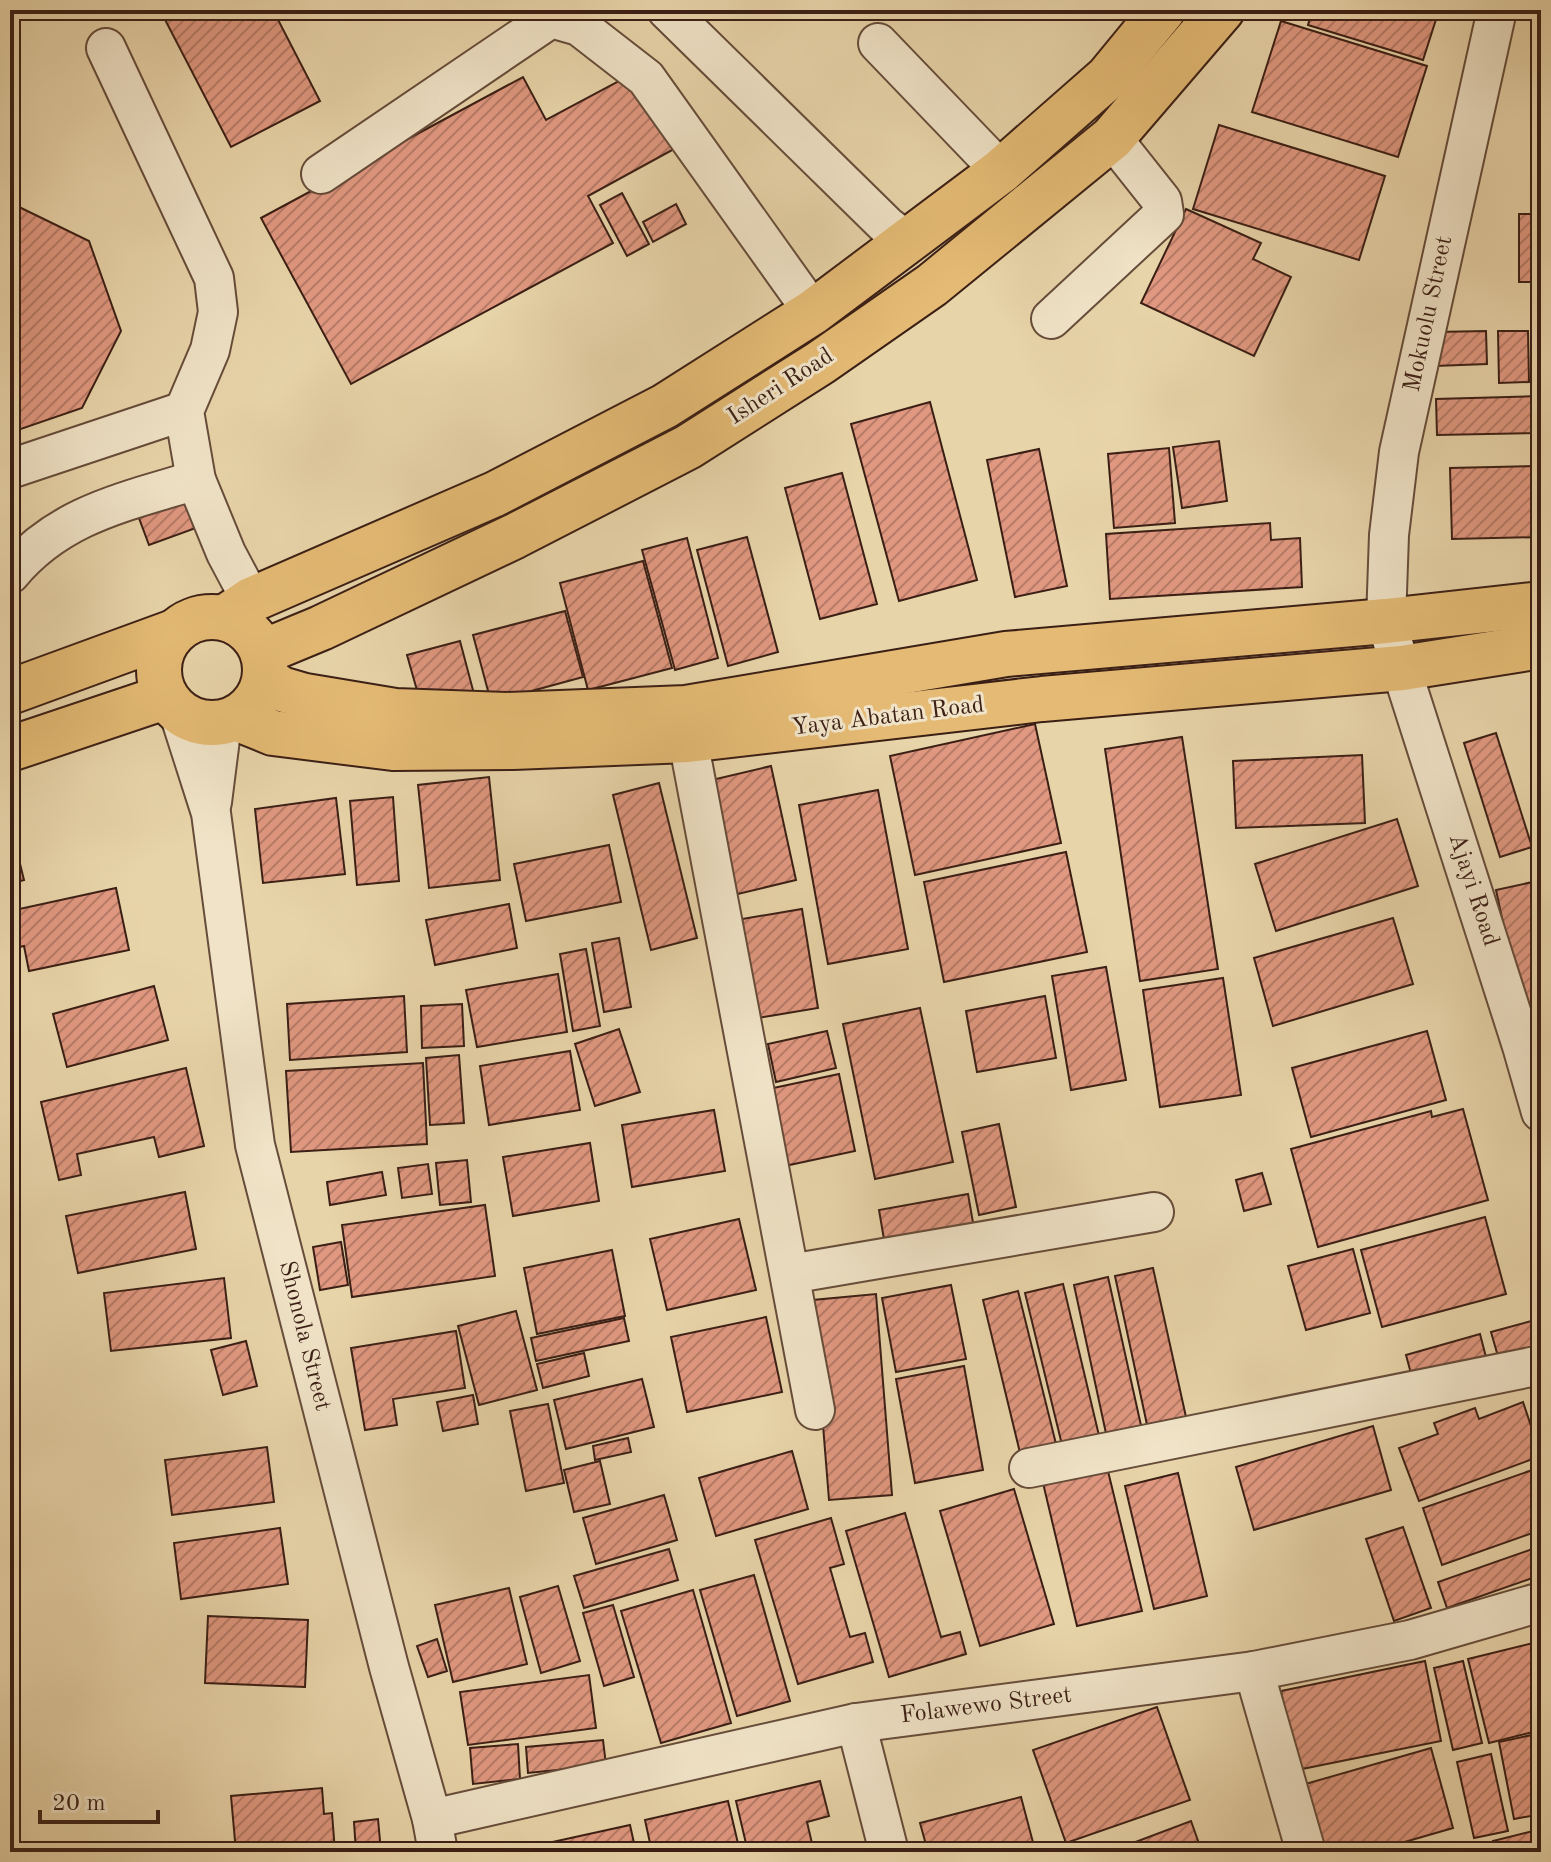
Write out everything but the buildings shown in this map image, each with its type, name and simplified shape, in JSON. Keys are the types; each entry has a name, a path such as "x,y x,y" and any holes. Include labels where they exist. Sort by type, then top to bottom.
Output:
{"main road":[{"name":"Isheri Road","path":"238,609 495,494 665,406 813,312 1001,171 1108,77 1163,10"},
{"name":"Isheri Road","path":"264,666 321,628 515,536 688,447 820,363 932,285 1112,138 1222,10"},
{"name":"Yaya Abatan Road","path":"264,666 281,689 395,711 687,724 1006,654 1386,621 1541,604"},
{"path":"10,692 174,632 198,618 238,609 241,625 254,637 264,666 256,703 229,721 199,723 172,705 158,674 161,651 174,632"},
{"name":"Yaya Abatan Road","path":"229,721 273,733 393,748 513,747 687,724 1042,699 1402,668 1541,646"},
{"path":"10,749 172,705"}],"street":[{"path":"667,10 887,226 908,242"},
{"name":"Mokuolu Street","path":"1386,621 1389,535 1399,452 1497,10"},
{"path":"321,174 551,18 579,26 646,78 813,312"},
{"path":"878,43 1001,171"},
{"path":"106,48 214,278 218,312 210,350 184,411 196,480 226,553 238,609"},
{"path":"1051,319 1164,214 1162,201 1112,138"},
{"path":"10,469 184,411"},
{"path":"10,574 39,544 66,525 122,503 196,480"},
{"name":"Ajayi Road","path":"1386,621 1532,1044 1541,1112"},
{"name":"Shonola Street","path":"172,705 211,813 255,1145 435,1835"},
{"name":"Shonola Street","path":"211,813 229,721"},
{"path":"687,724 815,1410"},
{"path":"790,1274 1154,1212"},
{"path":"1029,1468 1541,1365"},
{"name":"Folawewo Street","path":"435,1835 856,1723 1254,1671 1410,1640 1541,1602"},
{"path":"1254,1671 1306,1852"},
{"path":"856,1723 889,1852"}]}
